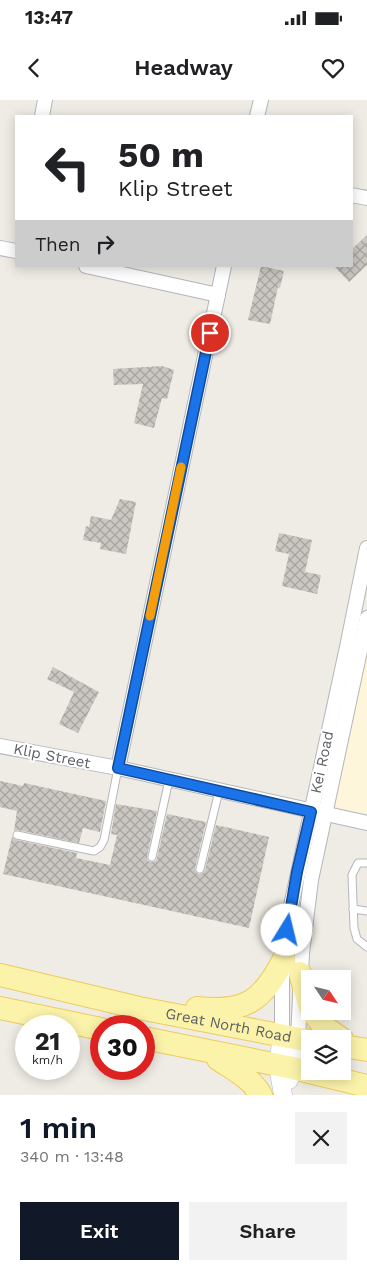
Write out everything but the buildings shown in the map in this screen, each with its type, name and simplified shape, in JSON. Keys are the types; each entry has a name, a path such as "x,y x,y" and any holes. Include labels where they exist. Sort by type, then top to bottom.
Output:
{"main road":[{"path":"139,1008 217,1010 236,1008 255,999 266,989 276,975 292,966 301,987"},
{"name":"Great North Road","path":"0,975 139,1008 296,1038"},
{"path":"0,1008 90,1027"},
{"path":"319,1020 329,1030"},
{"name":"Great North Road","path":"155,1040 367,1086"},
{"path":"209,1052 241,1073 257,1087 261,1095"}],"street":[{"path":"42,115 45,100"},
{"path":"257,115 261,100"},
{"path":"353,195 367,198"},
{"path":"0,248 15,247"},
{"path":"91,267 218,295"},
{"path":"118,768 224,267"},
{"name":"Kei Road","path":"296,1038 282,974 292,966 311,880 317,813 363,587 367,548"},
{"name":"Kei Road","path":"296,1038 289,915 365,636 367,618"},
{"name":"Klip Street","path":"0,746 118,768 367,823"},
{"path":"284,1095 285,1067 296,1038"}],"lane":[{"path":"16,836 94,850 100,847 104,840 118,768"},
{"path":"152,857 169,780"},
{"path":"200,869 219,791"},
{"path":"367,863 358,863 352,875 354,928 357,939 367,948"},
{"path":"353,909 367,911"}],"shaded area":[{"path":"367,625 367,814 328,806"}],"slow traffic":[{"path":"150,616 181,467"}],"route":[{"path":"210,333 118,768 292,806 311,812 297,872 287,930"}]}
